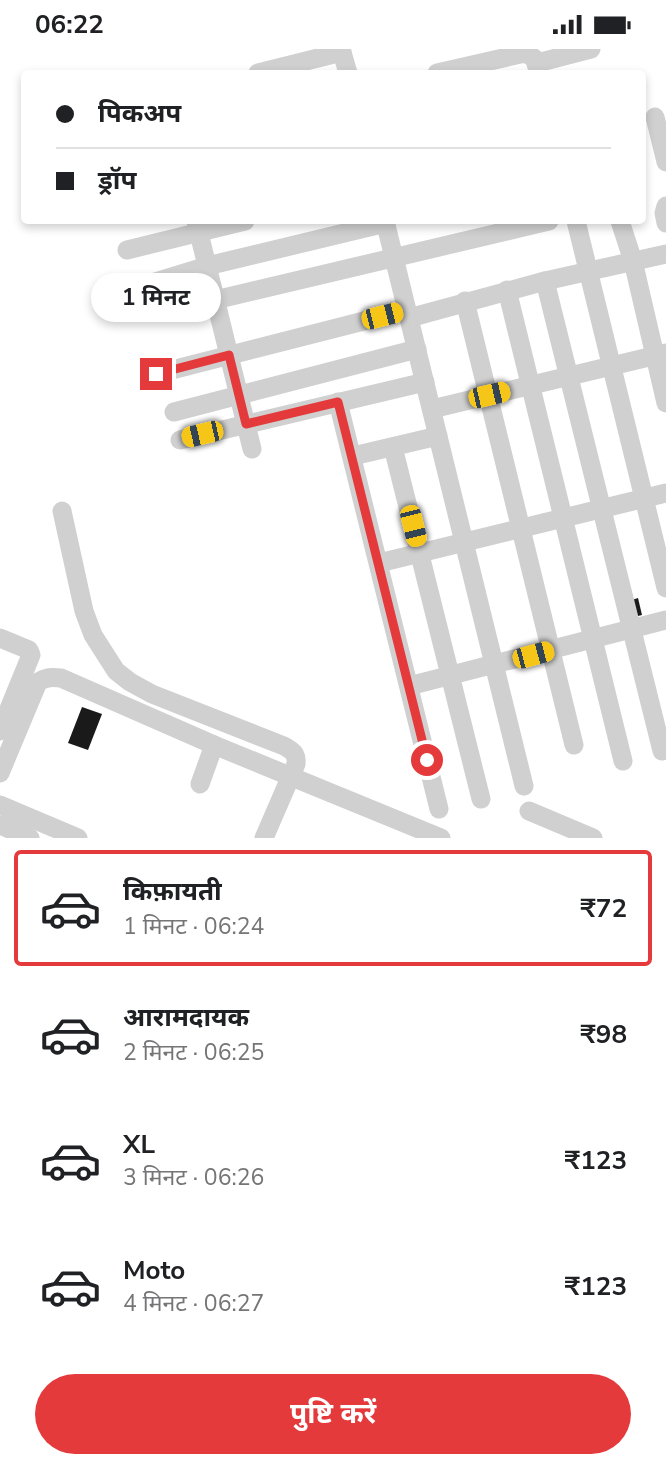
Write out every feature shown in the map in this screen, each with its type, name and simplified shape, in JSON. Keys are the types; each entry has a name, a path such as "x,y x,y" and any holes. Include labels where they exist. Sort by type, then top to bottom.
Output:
{"street":[{"path":"447,70 525,53 530,54 538,68 591,49"},
{"path":"269,70 341,51 347,70"},
{"path":"654,117 666,162"},
{"path":"666,206 666,223"},
{"path":"127,250 197,226 216,224"},
{"path":"145,285 377,224"},
{"path":"386,224 524,786"},
{"path":"215,300 537,224"},
{"path":"577,224 666,588"},
{"path":"621,224 661,355 666,403"},
{"path":"197,226 252,449"},
{"path":"156,374 666,254"},
{"path":"545,281 662,751"},
{"path":"507,290 623,761"},
{"path":"465,301 574,745"},
{"path":"174,412 417,349"},
{"path":"432,409 661,355"},
{"path":"180,440 425,382"},
{"path":"338,402 439,809"},
{"path":"353,456 438,436"},
{"path":"393,447 481,799"},
{"path":"379,563 666,493"},
{"path":"62,511 88,623 102,653 116,671 152,694 292,750 296,756 296,764 264,838"},
{"path":"409,686 666,620"},
{"path":"0,638 29,650 31,655 0,731"},
{"path":"0,773 38,683 44,678 61,678 290,777 441,838"},
{"path":"200,784 214,745"},
{"path":"0,805 78,838"},
{"path":"529,811 593,838"},
{"path":"0,825 30,838"}],"building":[{"path":"638,598 642,615 630,618 626,602"},
{"path":"82,707 102,714 88,750 68,743"}],"route":[{"path":"156,374 229,355 246,424 338,402 427,760"}]}
